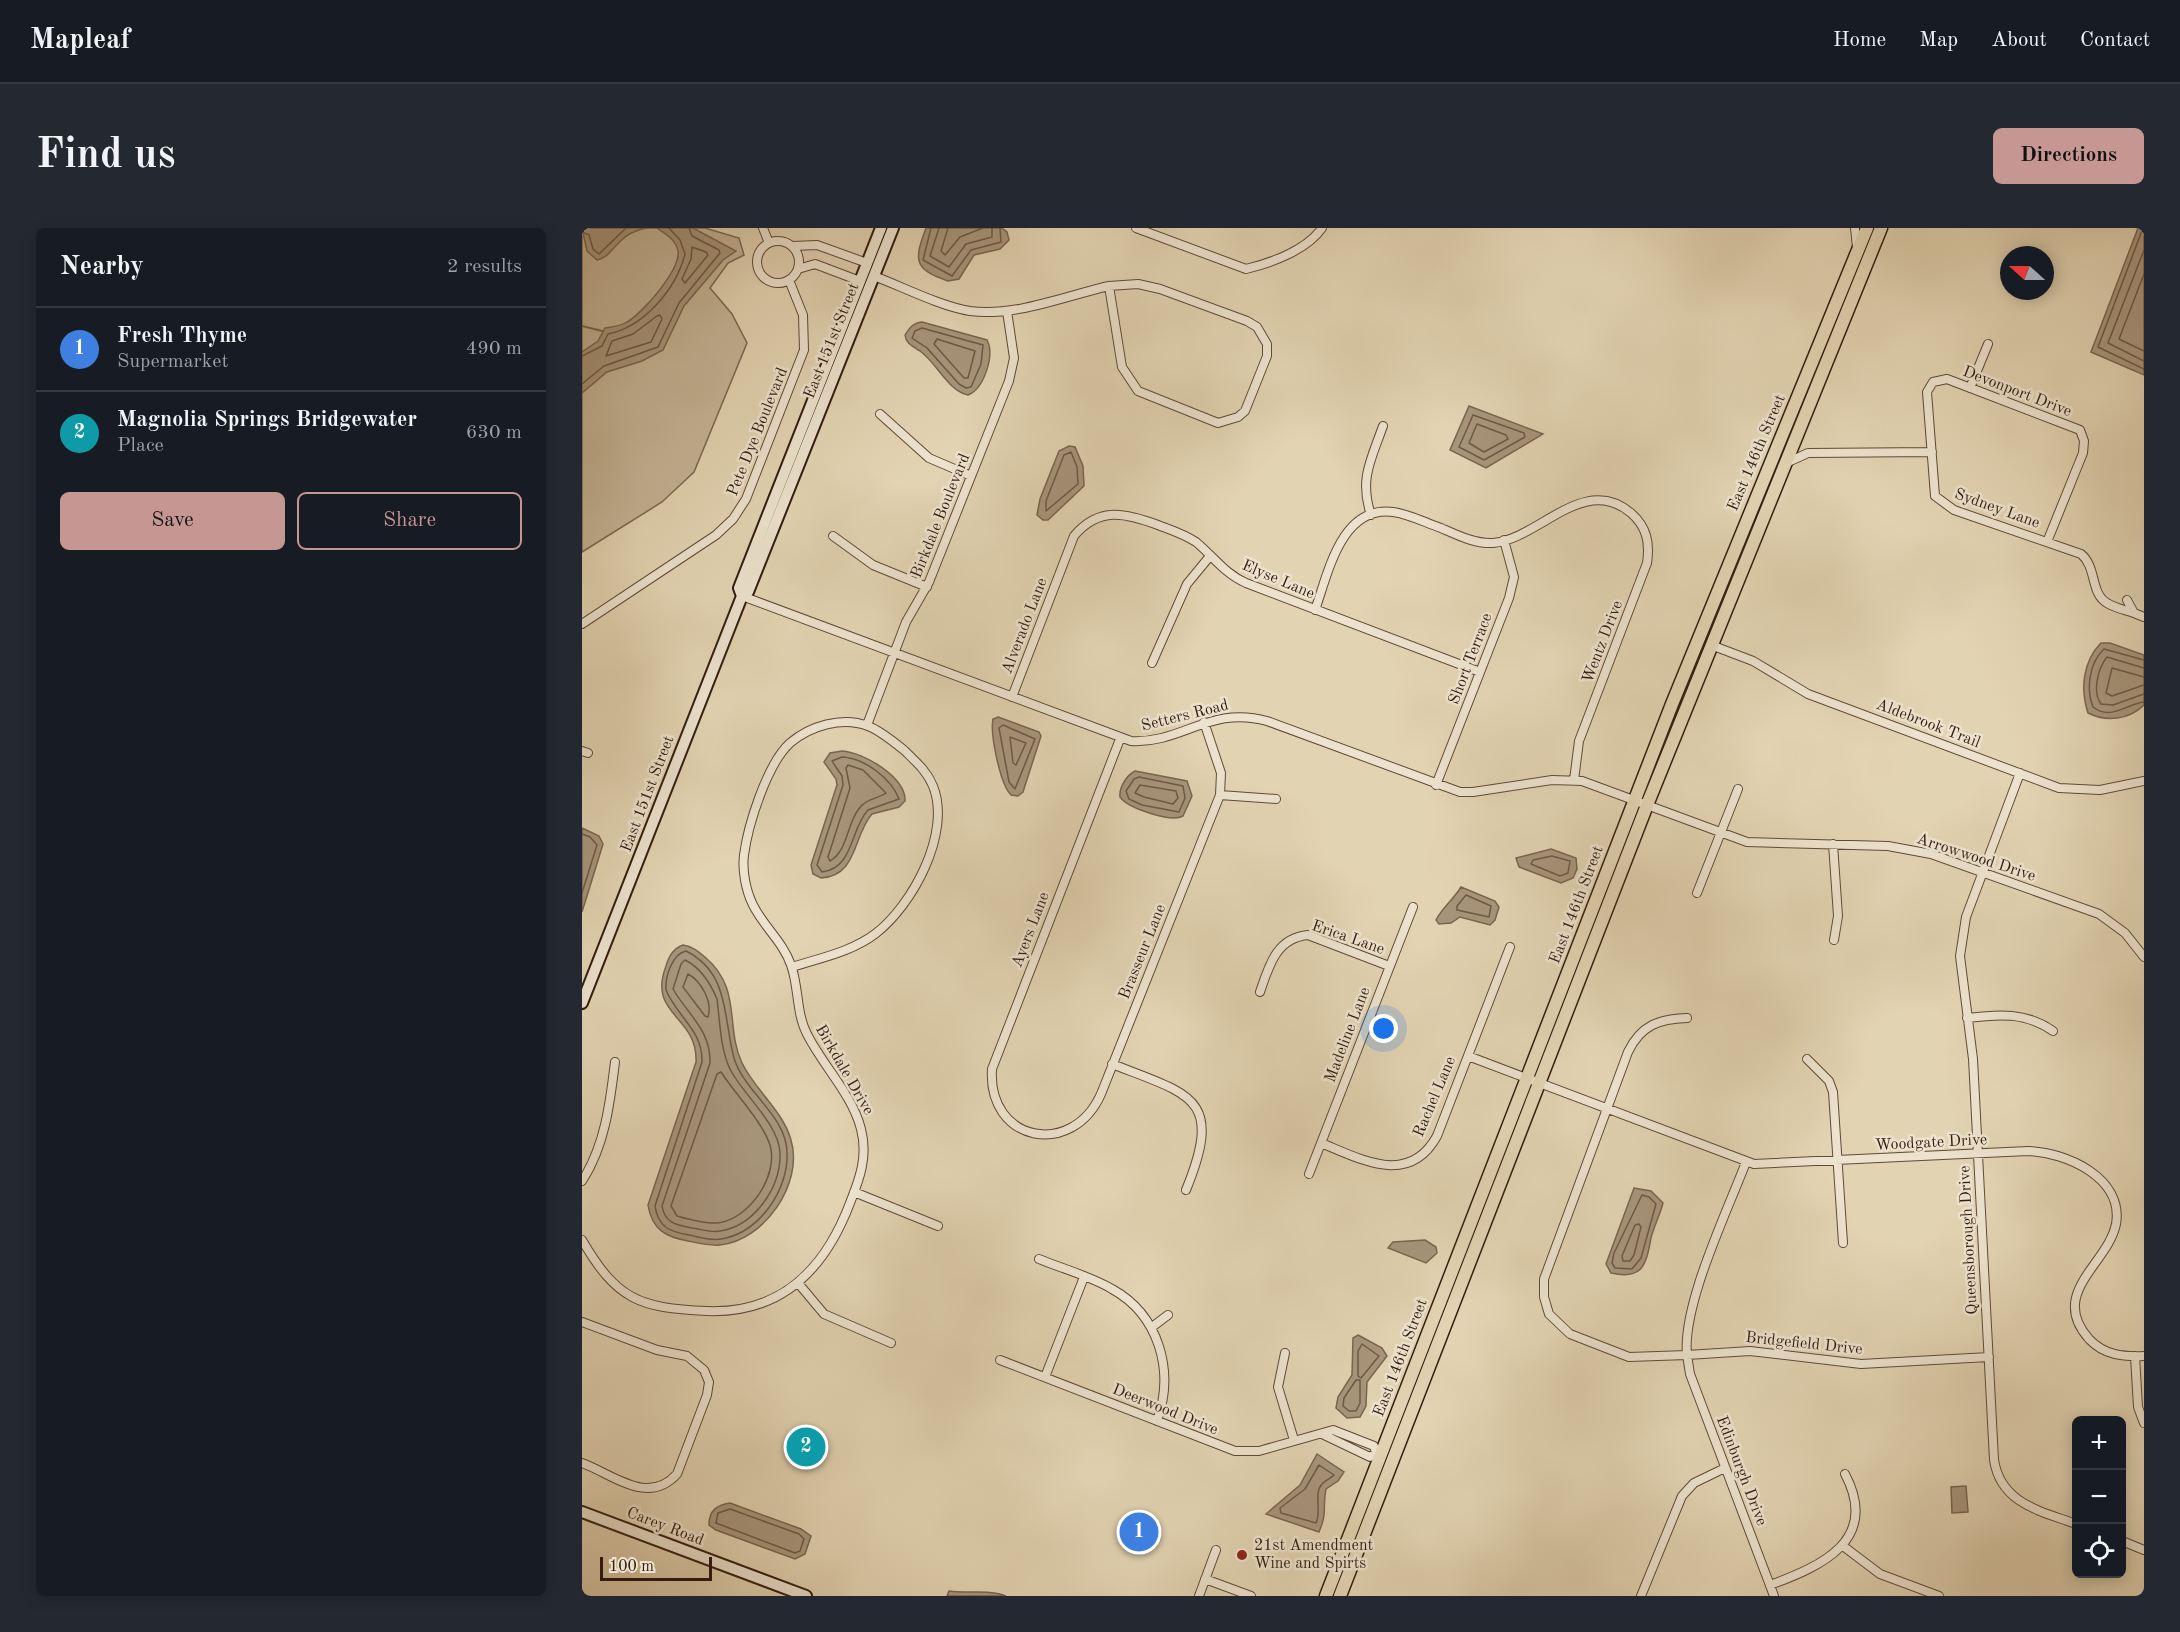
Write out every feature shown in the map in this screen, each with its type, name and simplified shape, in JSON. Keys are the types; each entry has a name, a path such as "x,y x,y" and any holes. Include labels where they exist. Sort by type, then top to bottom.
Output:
{"main road":[{"name":"East 146th Street","path":"1340,1596 1641,803 1867,228"},
{"name":"East 146th Street","path":"1641,803 1712,645 1881,228"},
{"name":"East 146th Street","path":"1326,1596 1378,1454 1534,1082"}],"street":[{"path":"763,228 769,243"},
{"name":"East 151st Street","path":"742,596 739,588 881,228"},
{"name":"East 151st Street","path":"582,1003 742,596 748,592 893,228"},
{"path":"1136,228 1246,268 1262,265 1304,245 1322,228"},
{"path":"1855,228 1857,251"},
{"path":"860,281 815,264 798,269 789,280 776,282 764,277 760,271 758,258 769,243 779,240 793,246 807,244 824,246 867,263"},
{"path":"793,246 799,257 798,269"},
{"path":"874,276 959,309 983,312 1007,311 1109,286 1138,284 1160,289 1247,321 1257,327 1267,344 1268,356 1245,411 1238,417 1218,423 1138,391 1122,367 1109,286"},
{"name":"Pete Dye Boulevard","path":"582,624 716,535 743,504 804,350 803,315 789,280"},
{"name":"Birkdale Boulevard","path":"867,725 909,616 927,587 1013,368 1013,345 1007,311"},
{"path":"1970,388 1988,344"},
{"name":"Devonport Drive","path":"1933,382 1947,379 2080,430 2084,441 2083,453 2047,542"},
{"name":"Sydney Lane","path":"1933,382 1927,392 1935,496 1939,501 1954,510 2080,554 2092,567 2098,592 2105,602 2144,617"},
{"path":"880,414 929,458 972,476"},
{"path":"1371,515 1365,494 1365,479 1383,426"},
{"path":"1794,442 1808,453"},
{"path":"1785,464 1808,453 1932,452"},
{"name":"Wentz Drive","path":"1504,540 1570,508 1591,501 1613,503 1635,516 1648,541 1647,563 1579,741 1574,780"},
{"path":"1315,610 1344,535 1355,524 1371,515 1393,512 1481,542 1504,540"},
{"name":"Elyse Lane","path":"1063,564 1070,544 1080,529 1095,518 1113,513 1130,514 1181,533 1240,581 1480,672"},
{"path":"833,536 873,565 927,587"},
{"name":"Short Terrace","path":"1436,785 1512,587 1512,563 1504,540"},
{"path":"1152,663 1182,594 1210,556"},
{"name":"Alverado Lane","path":"1012,697 1063,564"},
{"name":"Setters Road","path":"742,596 1120,739 1140,742 1156,740 1204,722 1237,717 1267,721 1460,792 1552,780 1574,780 1592,783 1641,803"},
{"path":"2127,600 2134,613"},
{"name":"Aldebrook Trail","path":"1712,645 1753,661 1808,694 2059,788 2100,790 2144,781"},
{"name":"Brasseur Lane","path":"1018,1126 1033,1133 1053,1134 1080,1124 1095,1107 1220,795 1221,773 1204,722"},
{"name":"Birkdale Drive","path":"582,1241 599,1268 615,1286 638,1301 650,1305 698,1311 734,1309 777,1297 798,1283 816,1266 831,1245 854,1192 864,1159 864,1139 858,1119 805,1030 792,967 778,941 756,911 743,868 750,830 770,772 782,751 808,730 832,723 867,725"},
{"path":"792,967 860,943 888,923 914,888 936,832 936,797 928,777 898,745 867,725"},
{"name":"Ayers Lane","path":"1018,1126 1004,1114 995,1099 992,1069 1120,739"},
{"name":"Queensborough Drive","path":"2020,773 1966,916 1960,948 1961,979 1973,1059 1995,1460 1999,1479 2006,1490 2018,1501 2072,1522"},
{"path":"1697,893 1738,789"},
{"path":"1220,795 1276,799"},
{"name":"Arrowwood Drive","path":"1641,803 1720,834 1747,842 1770,845 1888,846 1915,851 1983,872 2099,914 2125,933 2144,957"},
{"path":"1833,844 1839,916 1834,940"},
{"name":"Madeline Lane","path":"1309,1174 1413,907"},
{"name":"Erica Lane","path":"1260,992 1277,951 1284,944 1299,936 1308,935 1389,966"},
{"name":"Rachel Lane","path":"1321,1143 1380,1165 1397,1166 1415,1159 1432,1145 1510,947"},
{"path":"1967,1018 2023,1016 2040,1022 2053,1031"},
{"name":"Bridgefield Drive","path":"1687,1018 1658,1021 1639,1034 1628,1052 1546,1271 1543,1287 1546,1306 1554,1321 1570,1334 1629,1357 1750,1351 1861,1364 1989,1357"},
{"name":"Woodgate Drive","path":"1467,1056 1746,1162 1765,1165 1978,1153 2041,1152 2088,1170 2105,1183 2115,1204 2115,1225 2106,1246 2079,1287 2077,1314 2083,1331 2100,1348 2116,1355 2144,1356"},
{"path":"1807,1059 1829,1081 1833,1092 1843,1243"},
{"path":"582,1181 605,1129 615,1062"},
{"path":"1112,1064 1174,1088 1188,1098 1196,1108 1204,1136 1198,1161 1186,1190"},
{"name":"Edinburgh Drive","path":"1746,1162 1692,1305 1686,1332 1687,1355 1690,1374 1774,1596"},
{"path":"854,1192 938,1226"},
{"path":"1039,1259 1084,1277 1127,1299 1152,1327 1161,1351 1165,1379 1164,1399 1157,1421"},
{"path":"1045,1377 1084,1277"},
{"path":"798,1283 824,1314 891,1343"},
{"path":"1152,1327 1168,1315"},
{"path":"582,1322 657,1350 687,1356 704,1370 709,1382 708,1395 677,1474 668,1484 656,1489 635,1488 582,1463"},
{"path":"1285,1353 1279,1372 1278,1387 1294,1440"},
{"path":"2135,1356 2138,1407 2144,1423"},
{"name":"Deerwood Drive","path":"1000,1360 1241,1452 1259,1451 1324,1434 1370,1456 1378,1454"},
{"path":"1378,1454 1393,1460"},
{"path":"1641,1596 1682,1496 1694,1483 1725,1468"},
{"path":"1770,1585 1819,1564 1843,1546 1852,1530 1856,1510 1853,1490 1845,1474"},
{"name":"Carey Road","path":"582,1512 806,1596"},
{"path":"2126,1543 2144,1550"},
{"path":"1843,1546 1874,1571 1939,1596"},
{"path":"1199,1596 1216,1550"},
{"path":"1205,1579 1251,1596"}],"shaded area":[{"path":"582,228 705,228 739,238 744,255 728,263 710,288 732,314 747,343 694,472 662,502 582,552"}],"water":[{"path":"582,228 648,228 629,234 608,254 597,260 587,251"},
{"path":"657,228 693,228 736,251 723,260 684,306 663,350 642,361 607,372 582,393 582,352 598,341 605,328 625,323 642,310 660,290 674,268 677,247"},
{"path":"926,228 1002,228 1007,232 1009,240 1000,249 974,255 959,279 948,281 928,272 919,262 919,248"},
{"path":"2138,228 2144,228 2144,375 2091,352"},
{"path":"922,322 987,340 989,362 983,379 974,392 968,395 954,388 926,356 908,343 905,335 907,332 914,325"},
{"path":"1469,406 1543,434 1486,468 1450,450"},
{"path":"1069,446 1075,447 1083,466 1084,486 1048,520 1043,520 1037,515 1040,499 1059,451"},
{"path":"2101,643 2110,643 2144,655 2144,705 2131,714 2117,718 2102,718 2088,713 2084,694 2085,676 2090,658"},
{"path":"998,717 1039,732 1041,736 1023,792 1018,796 1011,795 1003,781 994,747 992,726 993,719"},
{"path":"842,751 861,756 882,767 899,783 905,801 899,807 872,814 842,870 833,876 821,878 813,874 811,865 837,785 836,779 824,762 830,753"},
{"path":"1135,771 1187,781 1192,796 1183,816 1169,818 1140,810 1120,797 1126,778"},
{"path":"582,828 599,836 603,844 582,912"},
{"path":"1551,849 1576,858 1577,869 1573,878 1561,883 1519,867 1516,858"},
{"path":"1461,887 1495,901 1499,907 1495,920 1490,925 1460,917 1451,923 1439,924 1436,920"},
{"path":"683,945 692,948 706,958 724,982 729,995 734,1036 742,1063 782,1120 791,1140 792,1174 777,1207 751,1233 736,1241 720,1245 696,1243 661,1231 653,1221 648,1205 696,1062 695,1046 663,995 662,983 667,962 674,951"},
{"path":"1634,1188 1651,1191 1663,1203 1641,1269 1630,1274 1611,1273 1606,1264"},
{"path":"1425,1240 1436,1247 1437,1253 1426,1263 1388,1248 1393,1242"},
{"path":"1358,1335 1382,1348 1387,1356 1367,1382 1366,1406 1360,1417 1347,1418 1336,1408 1338,1397 1352,1375 1353,1338"},
{"path":"1317,1454 1344,1472 1338,1481 1326,1489 1324,1514 1319,1532 1266,1514 1300,1485"},
{"path":"1966,1486 1968,1512 1952,1513 1951,1487"},
{"path":"730,1503 801,1529 811,1536 805,1554 795,1559 716,1530 709,1525 712,1512 721,1505"},
{"path":"949,1591 992,1593 1006,1596 947,1596"}],"waterway":[{"path":"582,326 602,331"}],"place":[{"name":"Magnolia Springs Bridgewater","path":"806,1447"},
{"name":"Fresh Thyme","path":"1139,1532"},
{"name":"21st Amendment Wine and Spirts","path":"1242,1555"}]}
